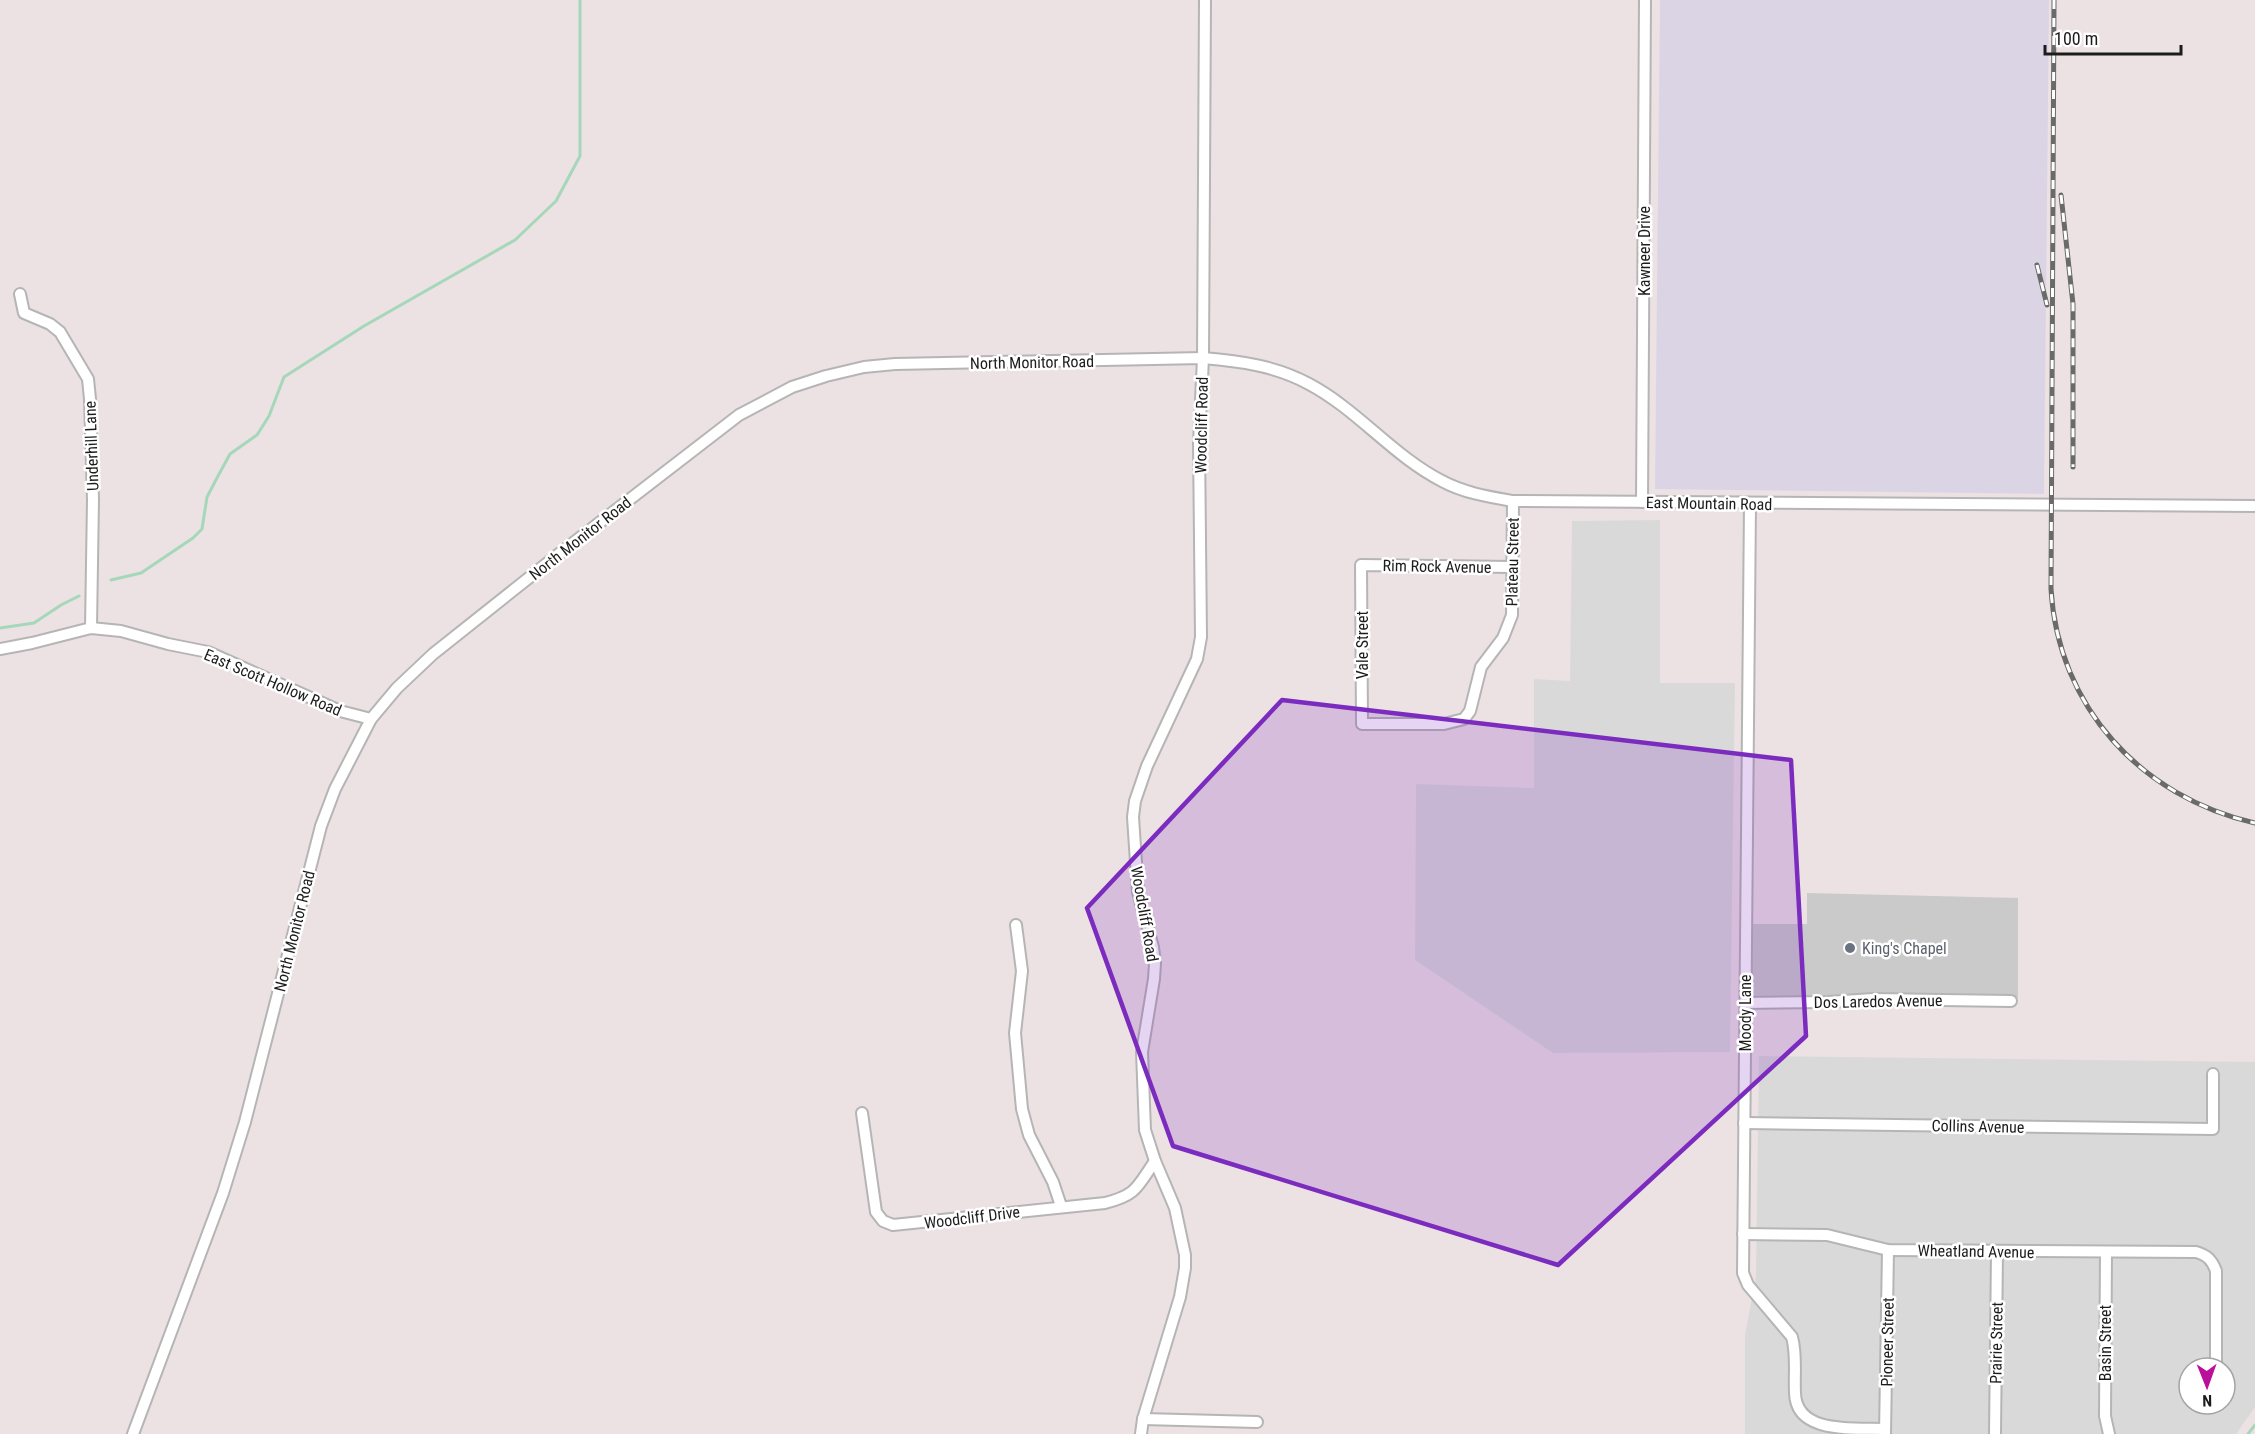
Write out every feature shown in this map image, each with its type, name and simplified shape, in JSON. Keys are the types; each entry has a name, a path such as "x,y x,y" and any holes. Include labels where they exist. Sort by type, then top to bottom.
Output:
{"street":[{"path":"1203,358 1205,0"},
{"name":"Kawneer Drive","path":"1642,502 1645,0"},
{"name":"Underhill Lane","path":"20,294 24,313 50,324 60,332 88,379 93,488 91,628"},
{"name":"East Mountain Road","path":"1203,358 1252,364 1278,370 1309,383 1332,398 1415,465 1444,482 1490,497 1513,501 2255,506"},
{"name":"North Monitor Road","path":"133,1434 223,1193 245,1122 321,826 334,789 371,719 397,688 433,654 739,415 792,387 835,374 895,364 1203,358"},
{"name":"Woodcliff Road","path":"1141,1434 1143,1419 1179,1297 1185,1268 1182,1233 1175,1208 1145,1130 1142,1052 1155,963 1138,892 1133,817 1135,801 1147,766 1197,659 1202,637 1199,443 1203,358"},
{"name":"Plateau Street","path":"1464,719 1470,711 1481,667 1503,638 1512,615 1513,501"},
{"name":"Moody Lane","path":"1750,503 1743,1273 1748,1285 1792,1337 1795,1348 1795,1396 1803,1418 1812,1425 1823,1428 1885,1431"},
{"name":"Rim Rock Avenue","path":"1361,565 1512,567"},
{"name":"Vale Street","path":"1361,565 1362,724 1444,724 1464,719"},
{"name":"East Scott Hollow Road","path":"0,648 32,643 91,628 121,631 208,652 340,711 371,719"},
{"path":"1016,925 1022,971 1015,1033 1022,1109 1029,1135 1053,1182 1061,1206"},
{"name":"Dos Laredos Avenue","path":"1745,1003 1873,999 2011,1001"},
{"name":"Collins Avenue","path":"1744,1123 2213,1129 2213,1074"},
{"name":"Woodcliff Drive","path":"862,1113 873,1202 876,1212 883,1221 893,1225 1105,1203 1125,1198 1134,1192 1155,1161"},
{"name":"Wheatland Avenue","path":"1743,1234 1827,1234 1888,1250 2196,1252 2209,1258 2216,1271 2216,1356"},
{"name":"Pioneer Street","path":"1885,1431 1888,1250"},
{"name":"Prairie Street","path":"1995,1434 1997,1251"},
{"name":"Basin Street","path":"2106,1252 2105,1416 2109,1434"},
{"path":"1143,1419 1257,1422"}],"highlighted area":[{"path":"1282,700 1791,760 1806,1036 1558,1265 1173,1146 1087,908"}],"shaded area":[{"path":"1660,0 2049,0 2044,494 1655,489"},
{"path":"1660,520 1660,683 1735,683 1730,1052 1553,1053 1415,960 1416,784 1534,788 1534,679 1570,681 1572,521"},
{"path":"1807,893 2018,898 2018,997 2011,1001 1745,1003 1746,924 1807,924"},
{"path":"1759,1056 2255,1062 2255,1407 2236,1434 1745,1434 1745,1335 1756,1277"}],"waterway":[{"path":"111,580 141,573 193,538 202,529 207,497 218,476 230,454 257,435 269,416 284,377 364,326 515,240 556,201 580,156 580,0"},
{"path":"0,628 34,623 79,596"},
{"path":"2248,1434 2255,1425"}],"railway":[{"path":"2054,0 2051,589 2057,632 2070,672 2089,708 2113,740 2142,769 2176,792 2214,810 2255,823"},
{"path":"2061,195 2073,304 2073,467"},
{"path":"2037,265 2047,305"}],"place":[{"name":"King's Chapel","path":"1850,948"}]}
